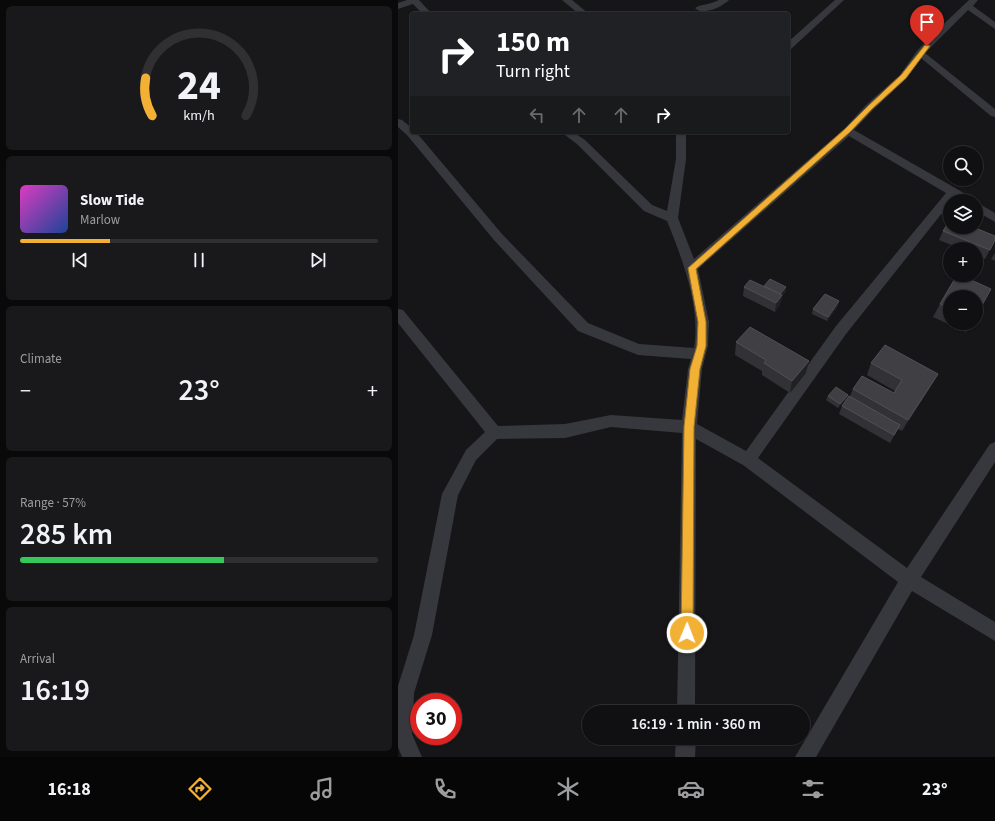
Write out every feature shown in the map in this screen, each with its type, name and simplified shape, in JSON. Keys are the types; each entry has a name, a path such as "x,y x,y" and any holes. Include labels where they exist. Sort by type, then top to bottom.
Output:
{"street":[{"path":"398,6 414,0 426,12"},
{"path":"566,0 582,12"},
{"path":"699,7 713,7 725,0"},
{"path":"790,45 840,0"},
{"path":"692,268 848,131 870,107 903,77 920,53 972,4 995,26"},
{"path":"920,53 990,106 995,114"},
{"path":"398,122 410,132"},
{"path":"848,131 956,194"},
{"path":"412,134 498,237 583,328 638,349 699,354"},
{"path":"569,134 581,142 648,208 672,218"},
{"path":"681,134 681,159 672,218 692,268 702,322 701,346 695,369 689,427 686,705"},
{"path":"748,460 841,330 953,192"},
{"path":"983,210 995,218"},
{"path":"398,314 494,434"},
{"path":"412,757 402,734 405,693 423,635 450,494 471,455 494,434 565,431 611,421 689,427 748,460 908,580 995,632"},
{"path":"805,757 908,580 995,449"},
{"path":"685,757 686,745"}],"building":[{"path":"983,231 995,236 995,240 990,250 983,247 983,242 970,242 950,234 983,234"},
{"path":"770,279 786,287 780,294 764,286"},
{"path":"750,280 782,295 776,303 744,287"},
{"path":"953,282 976,282 991,289 983,303 983,290 948,290"},
{"path":"825,294 839,301 828,317 813,309"},
{"path":"750,327 809,361 792,381 764,363 766,360 736,342"},
{"path":"885,345 938,374 908,420 853,389 862,376 894,393 902,380 871,363"},
{"path":"836,387 848,395 840,404 828,396"},
{"path":"849,396 900,425 894,435 842,406"}],"route":[{"path":"687,633 689,427 695,369 701,346 702,322 692,268 848,131 870,107 903,77 920,53 927,46"}]}
